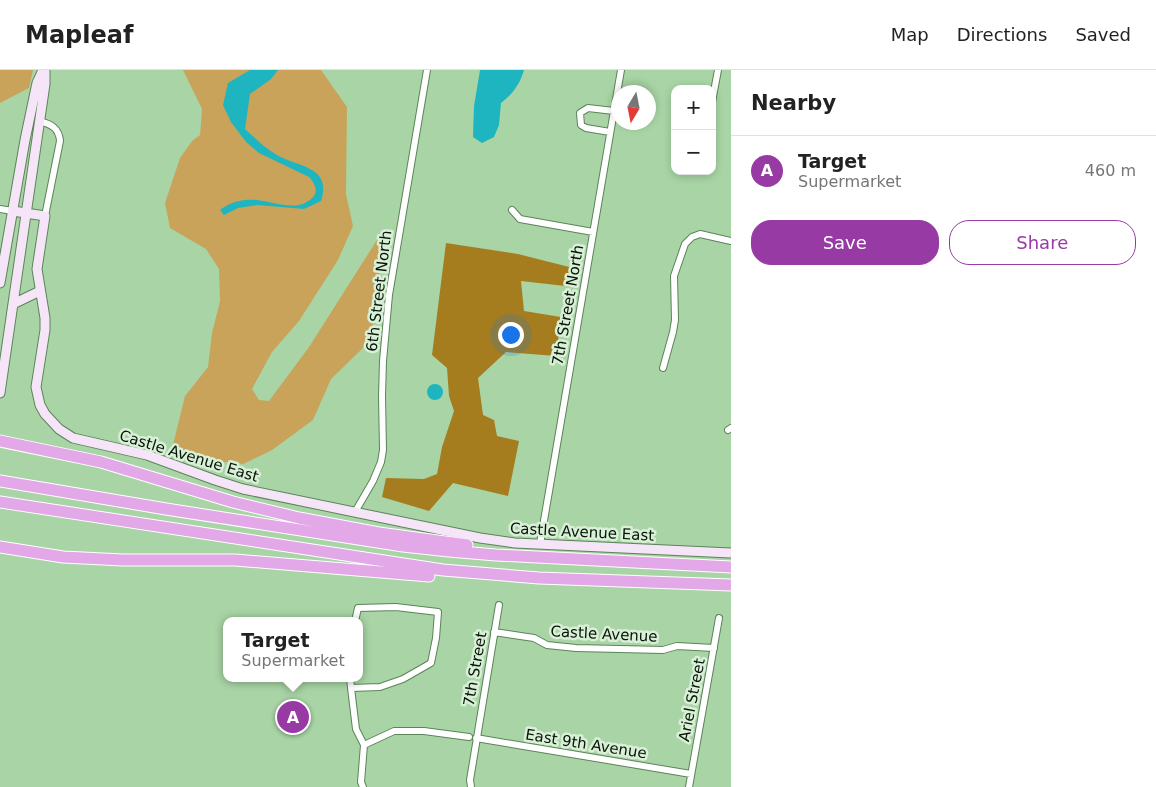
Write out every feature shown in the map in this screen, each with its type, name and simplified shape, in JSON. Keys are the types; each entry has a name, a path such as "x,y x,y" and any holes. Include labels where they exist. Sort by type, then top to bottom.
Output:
{"highway":[{"path":"0,441 101,462 233,502 299,518 379,533 533,557"},
{"path":"5,482 403,546 533,557 731,567"},
{"path":"3,503 419,568 528,578"},
{"path":"0,547 64,557 123,560 235,560 456,578 528,578 731,585"}],"street":[{"path":"0,393 45,84 44,70"},
{"path":"0,283 37,83 44,70"},
{"name":"6th Street North","path":"356,512 373,481 381,462 383,450 383,361 389,295 427,70"},
{"name":"7th Street North","path":"618,85 621,70"},
{"path":"715,85 718,70"},
{"path":"610,132 586,128 580,119 580,113 588,108 611,111"},
{"name":"Castle Avenue East","path":"39,121 54,127 60,135 60,141 38,257 45,330 36,387 40,405 45,414 52,423 65,433 82,440 147,455 229,485 480,538 540,544 731,553"},
{"name":"7th Street North","path":"540,544 611,127"},
{"path":"0,209 45,216"},
{"path":"512,210 520,219 593,232"},
{"path":"663,368 673,329 674,276 685,244 692,236 700,234 731,241"},
{"path":"13,304 40,291"},
{"name":"7th Street","path":"471,787 470,780 476,738 499,605"},
{"path":"351,688 380,687 403,679 431,663 436,638 438,612 396,607 358,608 357,617"},
{"name":"Ariel Street","path":"689,787 719,618"},
{"name":"Castle Avenue","path":"494,632 534,638 547,645 576,648 663,650 677,646 714,648"},
{"path":"350,682 356,729 364,745 361,782 363,787"},
{"path":"364,745 394,731 424,731 469,737"},
{"name":"East 9th Avenue","path":"476,738 691,774"}],"shaded area":[{"path":"0,70 33,70 29,88 0,103"},
{"path":"183,70 321,70 347,107 346,194 353,226 338,260 299,321 272,352 252,389 259,400 269,401 309,347 384,229 374,322 363,348 331,379 313,420 272,450 243,464 212,461 180,453 172,449 185,396 208,367 212,333 220,301 219,269 206,249 170,228 165,203 180,158 192,141 200,135 202,109"},
{"path":"446,243 518,254 577,269 574,287 521,281 524,311 561,317 556,356 506,352 478,378 483,415 494,420 497,436 519,441 508,496 453,483 429,511 382,497 386,478 424,479 437,474 442,447 454,411 449,396 447,368 432,355"}],"water":[{"path":"250,70 278,70 271,79 250,94 245,129 273,152 314,171 322,182 321,201 304,209 257,205 238,208 224,215 220,210 232,203 245,200 290,206 298,205 313,197 316,192 314,184 309,177 259,153 246,142 231,122 223,105 228,83"},
{"path":"480,70 524,70 516,88 501,103 499,125 494,137 482,143 473,137 474,106"},
{"path":"432,384 438,384 443,389 441,398 432,400 427,395 427,389"}],"place":[{"name":"Target","path":"293,717"}]}
